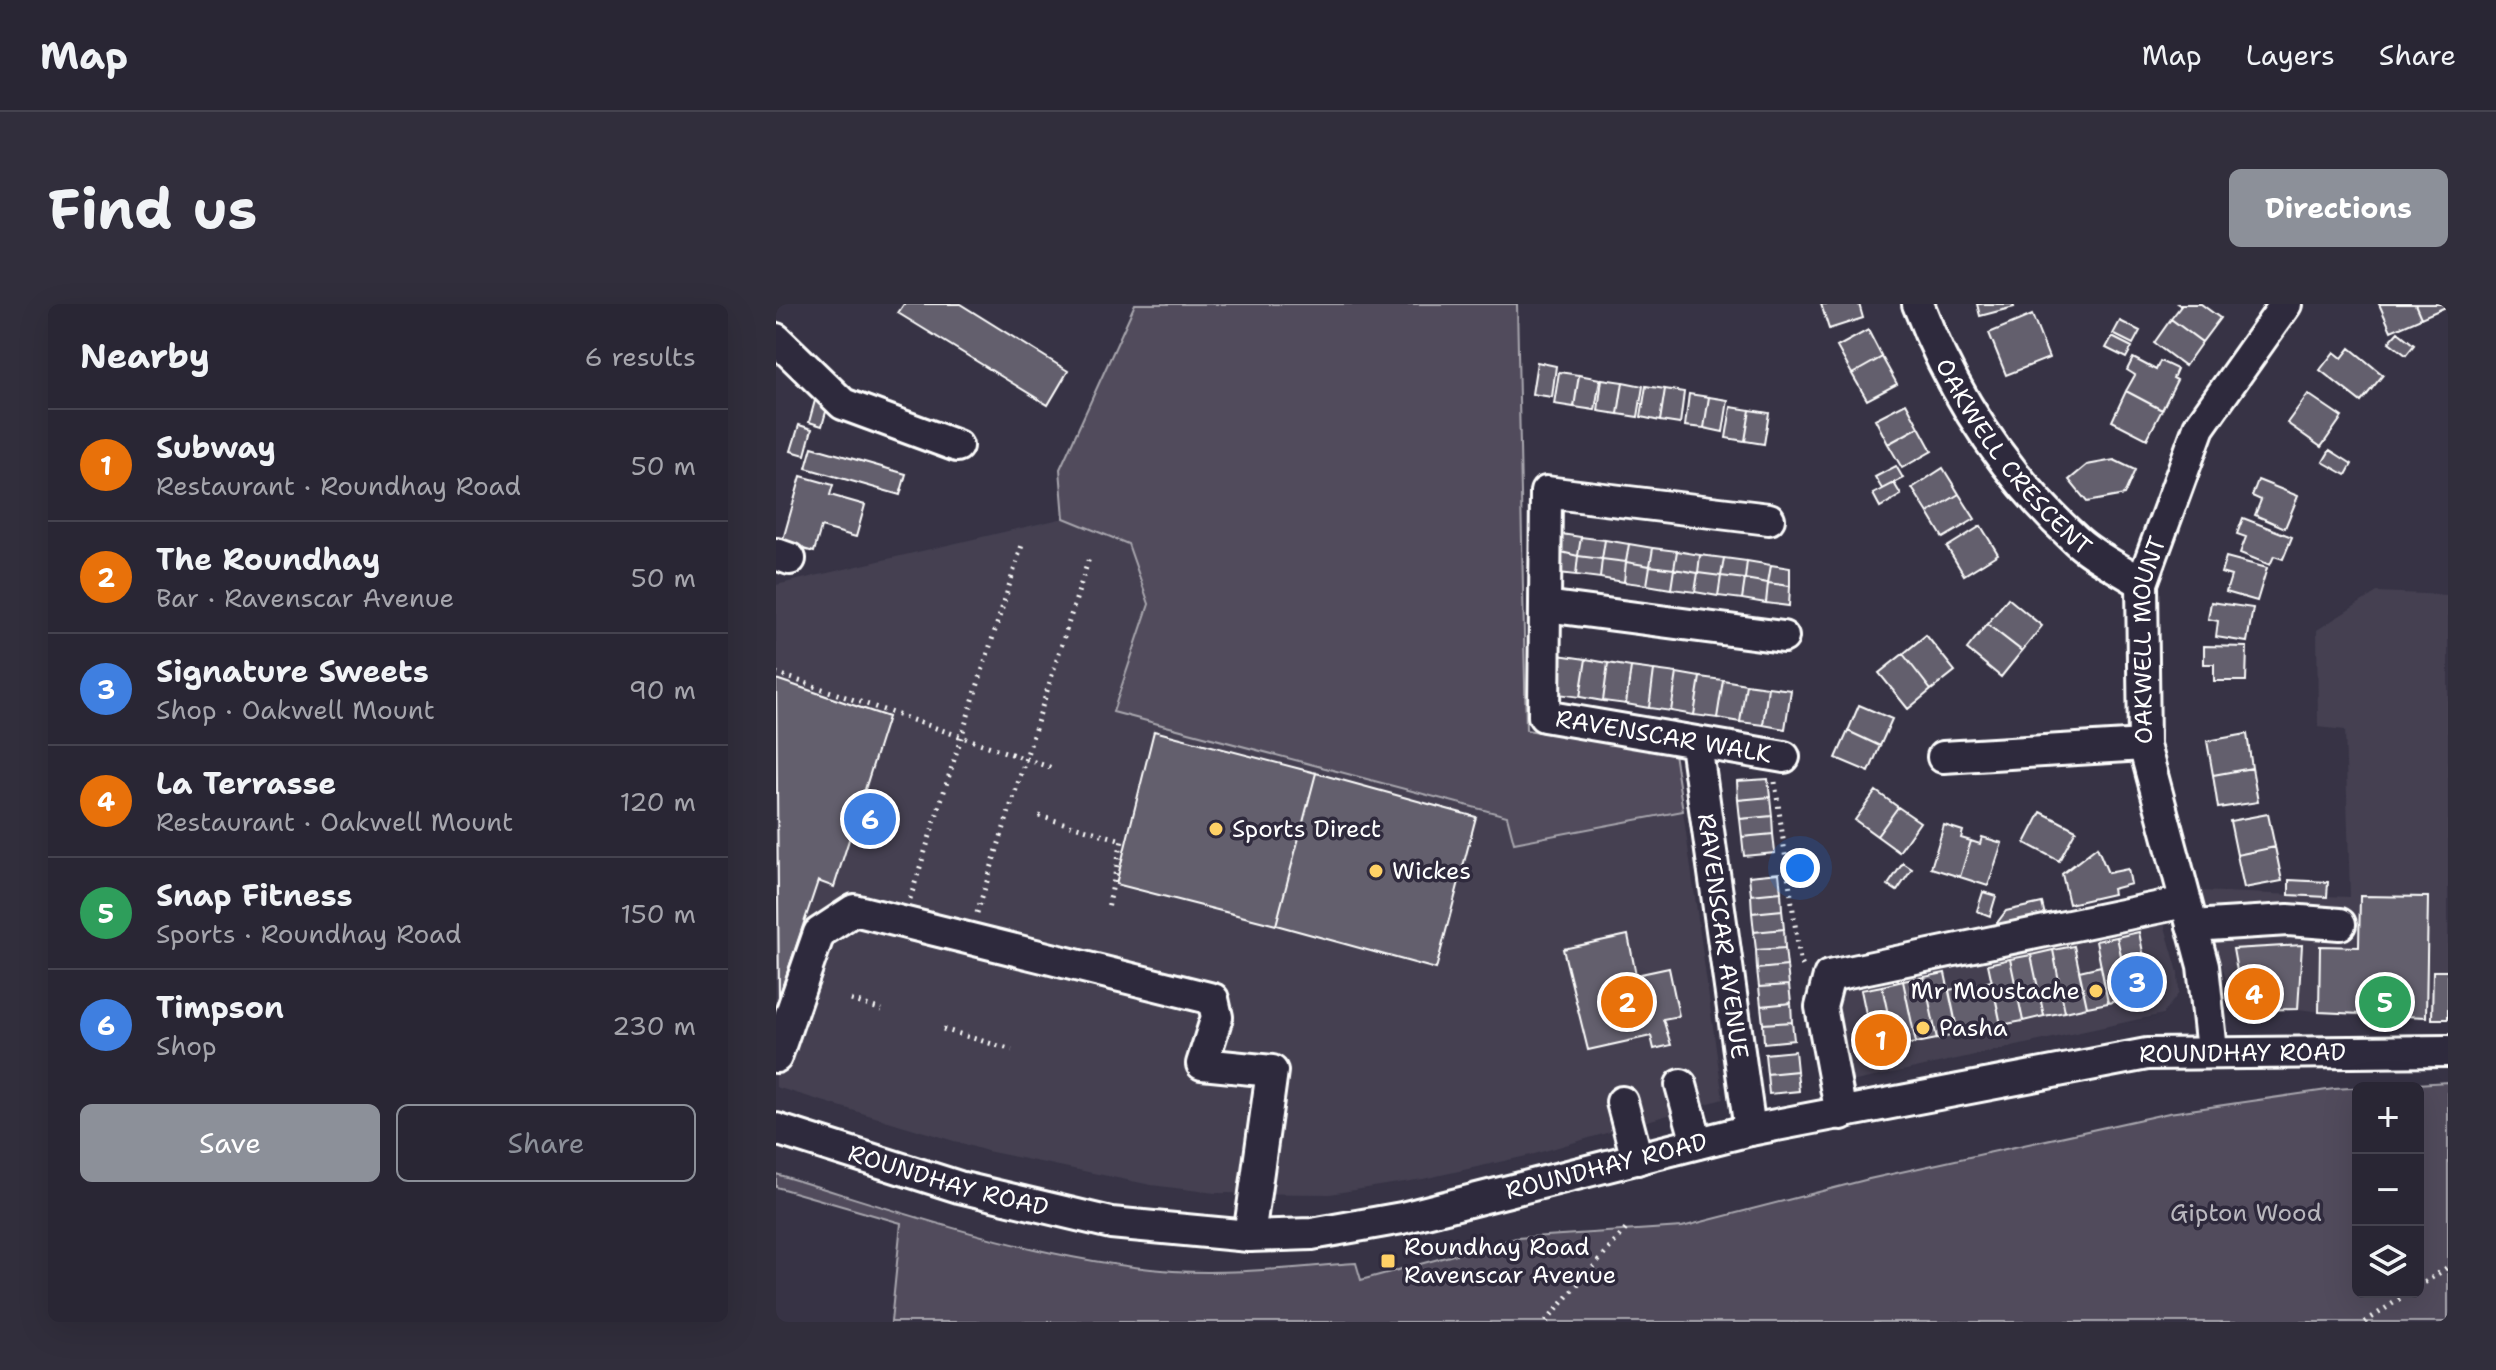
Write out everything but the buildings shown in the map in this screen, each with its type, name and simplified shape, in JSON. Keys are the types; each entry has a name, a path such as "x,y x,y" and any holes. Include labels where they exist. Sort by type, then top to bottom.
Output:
{"street":[{"name":"OAKWELL CRESCENT","path":"1918,304 1940,361 2012,474 2078,542 2142,583"},
{"name":"OAKWELL MOUNT","path":"2212,1051 2209,997 2144,745 2142,583 2199,427 2286,304"},
{"path":"776,339 843,404 957,446"},
{"path":"1769,519 1546,492 1545,606 1783,637"},
{"name":"RAVENSCAR WALK","path":"1545,606 1544,716 1778,756"},
{"name":"RAVENSCAR AVENUE","path":"1696,744 1750,1130"},
{"path":"1943,757 2144,745"},
{"path":"776,1057 819,933 854,910 1213,999 1217,1017 1202,1064 1272,1071 1249,1236"},
{"path":"1841,1114 1821,1007 1829,976 2188,914 2340,924"},
{"name":"ROUNDHAY ROAD","path":"776,1129 959,1187 1111,1223 1249,1236 1312,1234 1402,1218 1750,1130 2147,1054 2448,1051"},
{"path":"1681,1085 1697,1143"},
{"path":"1622,1102 1637,1159"}],"path":[{"path":"903,920 1022,545"},
{"path":"970,937 1089,558"},
{"path":"776,673 1052,768"},
{"path":"1778,756 1800,960 1821,1007"},
{"path":"1039,816 1122,840 1108,909"},
{"path":"851,1000 882,1010"},
{"path":"943,1029 1012,1050"},
{"path":"1546,1322 1626,1229"},
{"path":"2424,1283 2448,1267"},
{"path":"2365,1322 2401,1298"}],"shaded area":[{"path":"1064,518 1128,544 1149,604 1114,712 1507,816 1683,811 1723,1099 1531,1155 1423,1179 1330,1194 1215,1193 1151,1185 987,1151 776,1087 776,585"},
{"path":"2377,592 2448,595 2448,1019 2359,1017 2298,1009 2244,1010 2228,986 2200,891 2350,897 2345,730 2318,727 2317,630"},
{"path":"2157,899 2178,972 2179,993 2163,1014 1828,1087 1812,966 2000,935"}],"green space":[{"path":"1135,304 1517,304 1526,730 1674,753 1683,811 1514,843 1507,816 1113,712 1149,604 1128,544 1064,518 1060,469"},
{"name":"Gipton Wood","path":"2448,1082 2448,1322 891,1322 901,1223 776,1187 776,1174 972,1233 1122,1266 1218,1272 1356,1263 1361,1280 1516,1238 1682,1227 1869,1179 2169,1113 2352,1088 2352,1298 2424,1298 2424,1083"}],"place":[{"name":"Timpson","path":"870,819"},
{"name":"Sports Direct","path":"1216,829"},
{"name":"Wickes","path":"1376,871"},
{"name":"Signature Sweets","path":"2137,982"},
{"name":"Mr Moustache","path":"2096,991"},
{"name":"La Terrasse","path":"2254,994"},
{"name":"The Roundhay","path":"1627,1002"},
{"name":"Snap Fitness","path":"2385,1002"},
{"name":"Pasha","path":"1923,1028"},
{"name":"Subway","path":"1881,1040"},
{"name":"Roundhay Road Ravenscar Avenue","path":"1388,1261"}]}
